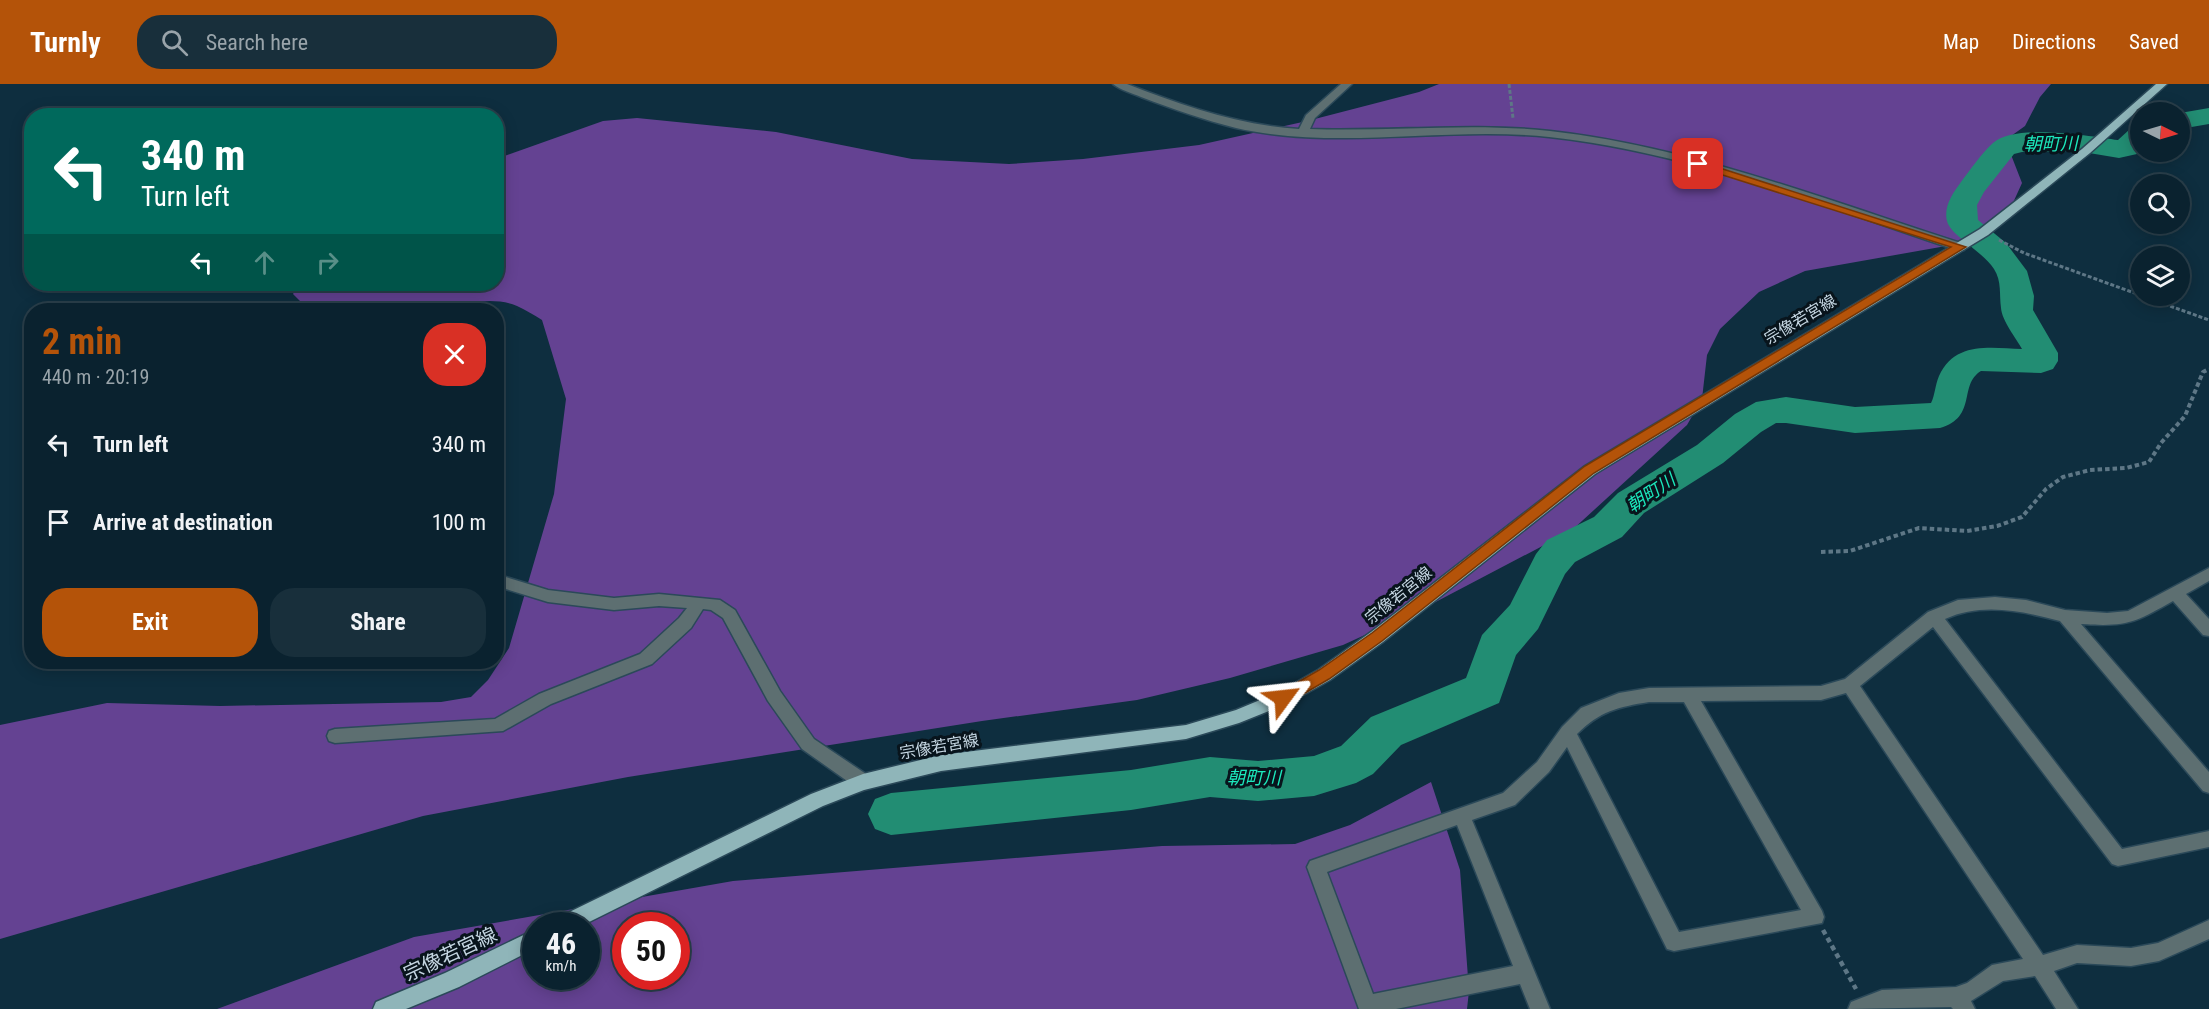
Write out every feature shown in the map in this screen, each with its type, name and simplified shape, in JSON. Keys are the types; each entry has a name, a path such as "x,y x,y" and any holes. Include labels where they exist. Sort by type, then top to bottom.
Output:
{"main road":[{"name":"宗像若宮線","path":"589,912 817,800 863,782 940,763 1186,732 1239,716 1283,698 1324,675 1377,637 1590,470 1984,232 2086,151 2162,84"},
{"name":"宗像若宮線","path":"383,1009 452,980 522,945"}],"street":[{"path":"1118,84 1209,117 1260,129 1303,132 1515,132 1601,142 1698,164 1960,247"},
{"path":"1303,132 1310,117 1347,84"},
{"path":"1525,973 1368,1007 1316,867 1509,799 1544,767 1568,732 1587,713 1619,700 1649,695 1821,693 1850,685 1934,617 1959,606 1995,603 2026,606 2065,616 2107,619 2130,617 2209,574"},
{"path":"504,582 548,596 614,604 659,600 714,604 729,614 774,696 808,744 863,782"},
{"path":"2176,593 2209,630"},
{"path":"335,736 497,726 545,699 645,660 685,623 699,603"},
{"path":"2065,616 2209,785"},
{"path":"1934,617 2118,858 2209,839"},
{"path":"1850,685 2068,1009"},
{"path":"1568,732 1674,942 1815,916 1689,696"},
{"path":"1462,816 1540,1009"},
{"path":"1862,1007 1882,1000 1961,1003 1999,972 2039,966 2077,954 2132,957 2159,952 2209,929"}],"path":[{"path":"1509,84 1515,132"},
{"path":"1984,232 2024,253 2130,291"},
{"path":"2171,306 2209,320"},
{"path":"1821,552 1850,551 1920,528 1967,531 1997,526 2022,517 2046,489 2063,477 2090,470 2126,468 2149,462 2161,443 2185,416 2203,372 2209,369"},
{"path":"1815,916 1862,1007"}],"shaded area":[{"path":"1439,84 2051,84 2040,97 2025,126 2011,136 2008,147 2022,183 2012,205 1984,232 1980,240 1805,271 1759,292 1720,329 1707,355 1702,399 1687,425 1571,531 1428,606 1343,645 1230,678 1137,700 982,721 628,777 423,816 0,939 0,725 107,703 220,706 441,702 471,697 495,669 504,669 504,656 509,648 554,494 566,399 542,320 505,302 309,303 300,301 293,294 295,291 504,291 504,156 603,121 637,118 776,132 912,159 1009,164 1083,159 1199,145 1307,121 1419,92"},
{"path":"1431,782 1460,870 1469,991 1467,1009 217,1009 414,937 522,918 522,990 600,990 600,912 556,912 733,881 1162,846 1295,844 1350,825"}],"waterway":[{"name":"朝町川","path":"2190,119 2209,116"},
{"name":"朝町川","path":"891,814 1131,790 1210,777 1258,781 1314,776 1340,769 1357,760 1386,731 1484,690 1497,647 1524,617 1550,565 1561,551 1608,527 1631,503 1710,454 1748,423 1769,411 1786,410 1855,420 1940,415 1950,403 1959,371 1975,359 2041,361 2041,353 2017,310 2018,296 2011,271 1995,250 1963,223 1962,205 1970,190 2004,148 2019,143 2077,142 2119,149 2130,145"}],"route":[{"path":"1283,698 1324,675 1377,637 1508,531 1590,470 1652,430 1960,247 1698,164"}]}
